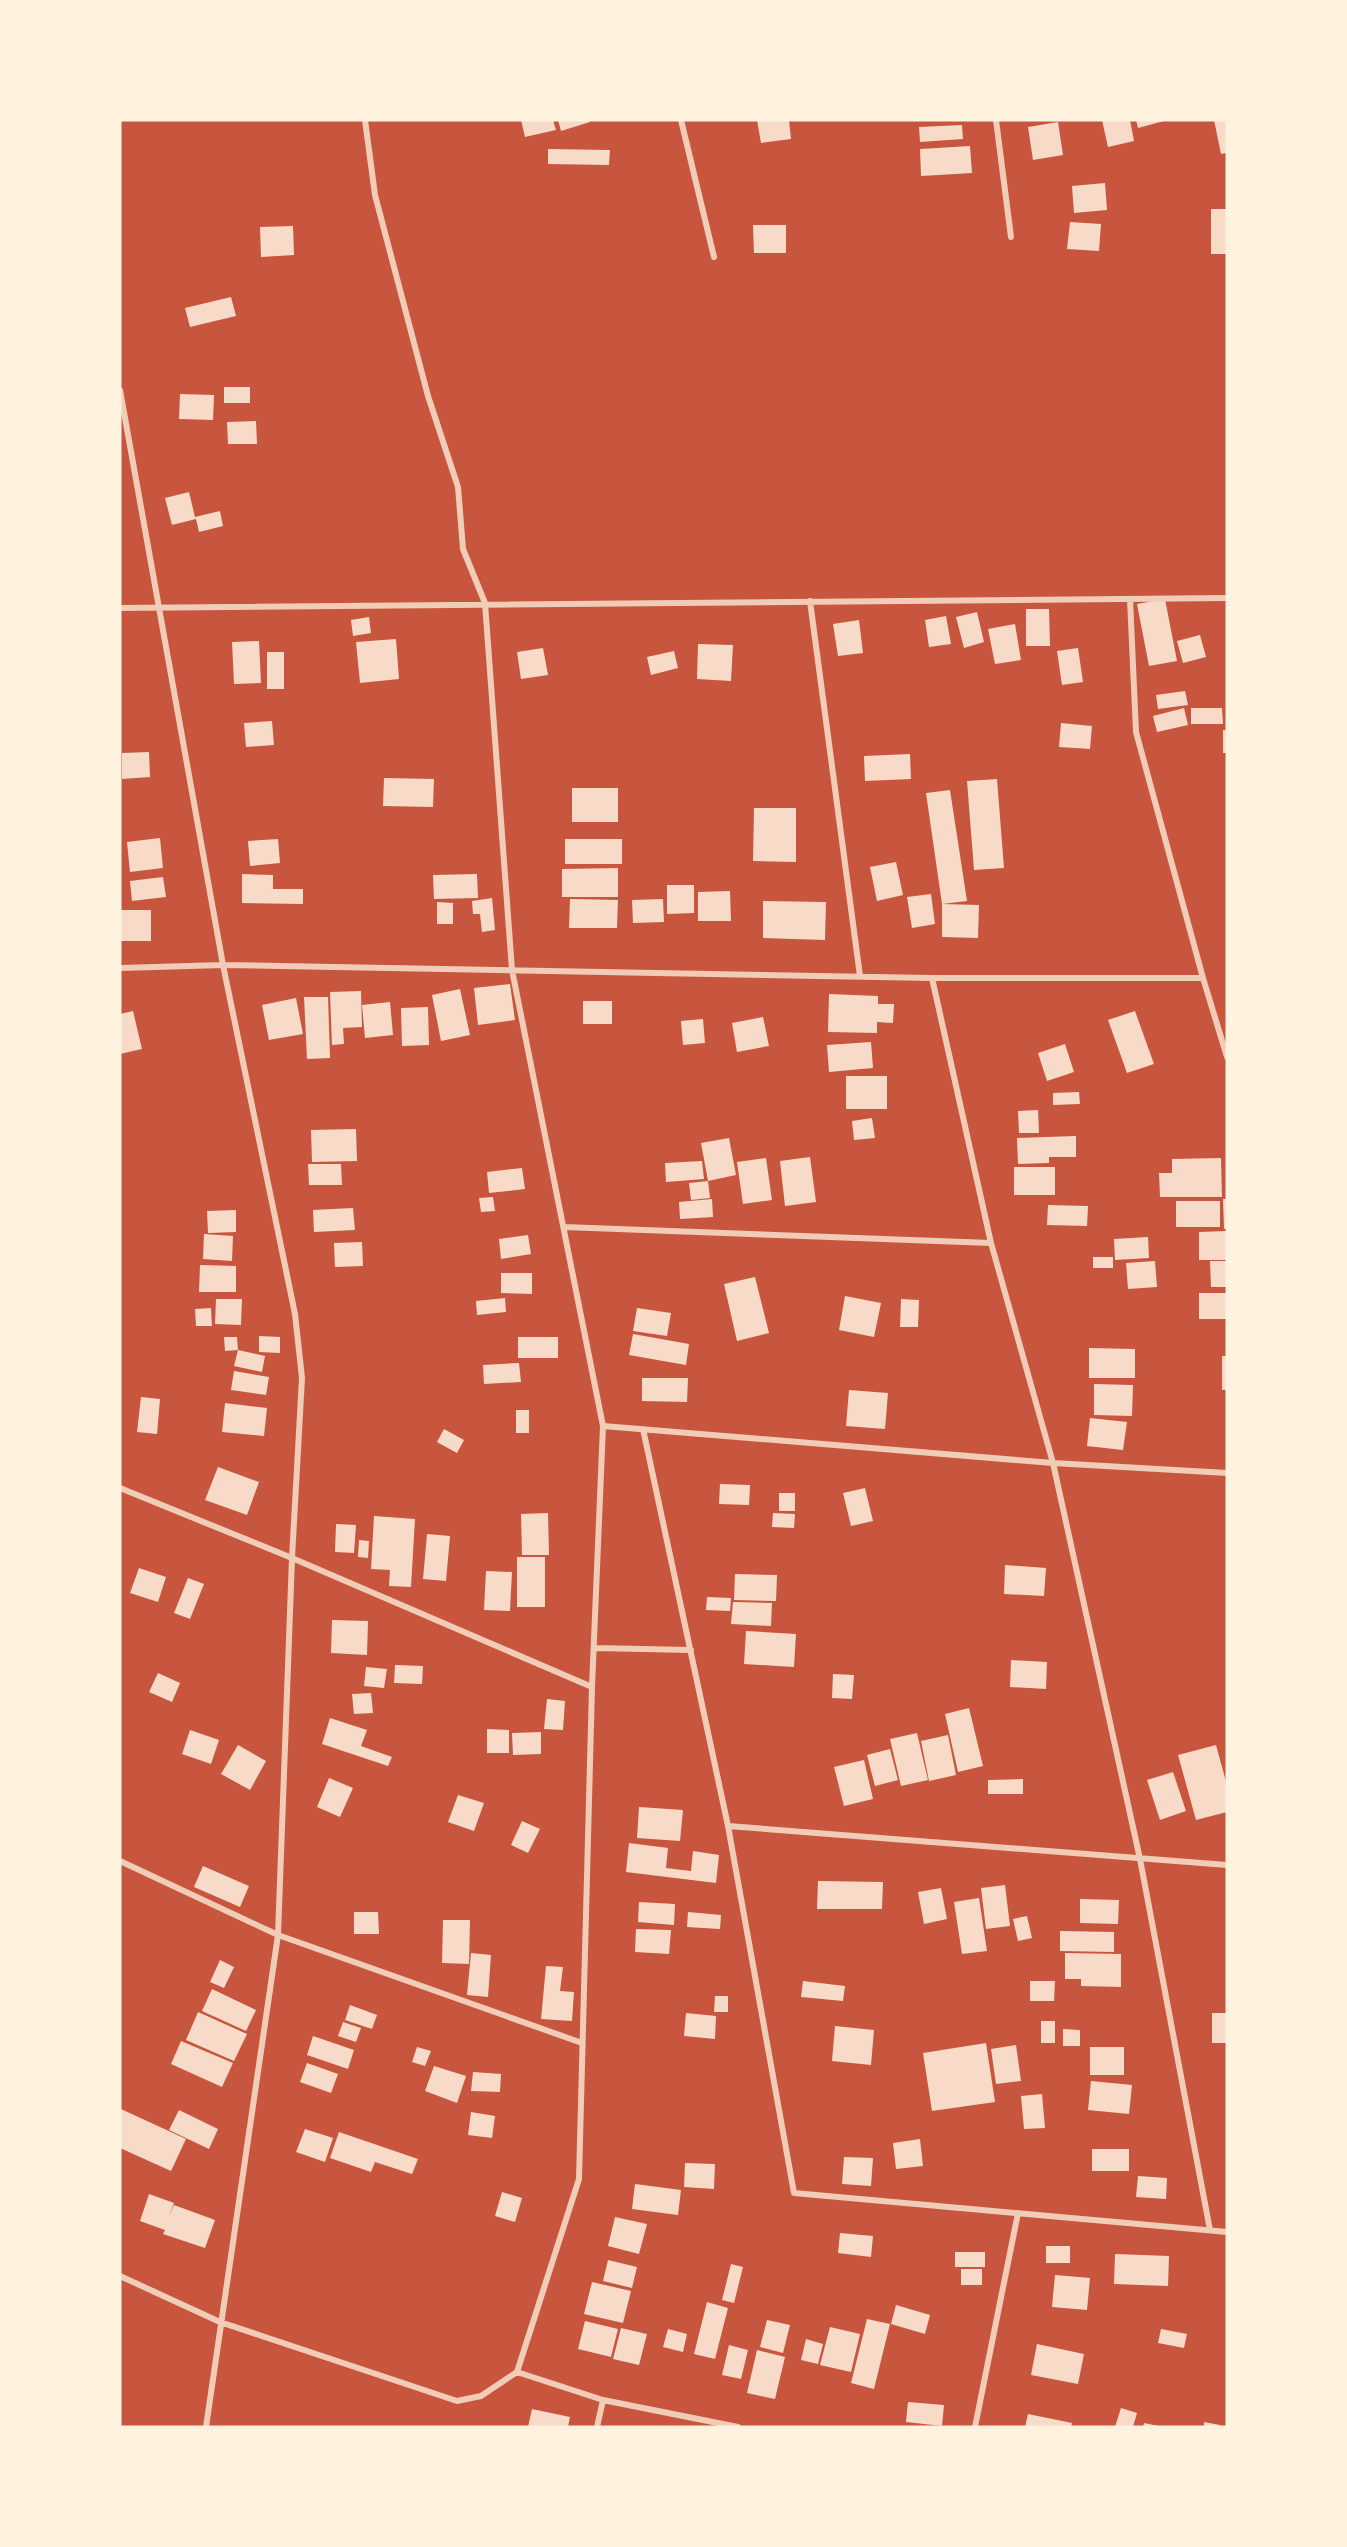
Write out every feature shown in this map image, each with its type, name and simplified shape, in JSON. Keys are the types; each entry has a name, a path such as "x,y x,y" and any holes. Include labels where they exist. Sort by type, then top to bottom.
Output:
{"street":[{"path":"120,2276 220,2322 457,2401 481,2396 517,2372 579,2179 592,1687 603,1426 512,970 485,603 463,549 458,487 428,396 375,195 365,120"},
{"path":"681,120 714,257"},
{"path":"996,120 1011,237"},
{"path":"120,390 223,965 296,1314 302,1378 292,1558 278,1935 206,2427"},
{"path":"120,608 1227,598"},
{"path":"1130,599 1136,732 1203,978 1227,1057"},
{"path":"810,601 860,976"},
{"path":"120,968 223,965 932,978 1203,978"},
{"path":"932,978 992,1243 1053,1463 1140,1859 1210,2230"},
{"path":"564,1227 992,1243"},
{"path":"603,1426 1053,1463 1227,1473"},
{"path":"643,1429 729,1826 794,2193 1227,2232"},
{"path":"120,1488 292,1558 592,1687"},
{"path":"594,1648 691,1650"},
{"path":"729,1826 1227,1865"},
{"path":"120,1861 278,1935 582,2043"},
{"path":"975,2427 1018,2213"},
{"path":"517,2372 603,2400 738,2427"},
{"path":"597,2427 603,2400"}],"building":[{"path":"521,120 553,120 556,130 525,137"},
{"path":"558,120 590,120 590,122 561,131"},
{"path":"757,120 789,120 791,139 761,143"},
{"path":"1102,120 1130,120 1134,141 1108,147"},
{"path":"1136,120 1164,120 1164,121 1138,128"},
{"path":"1214,120 1227,120 1227,153 1221,154"},
{"path":"1058,122 1063,155 1033,160 1028,127"},
{"path":"962,125 963,139 920,142 919,127"},
{"path":"970,146 972,173 921,176 920,149"},
{"path":"548,149 610,150 609,165 548,164"},
{"path":"1105,183 1107,210 1074,213 1072,186"},
{"path":"1211,209 1227,209 1227,254 1211,254"},
{"path":"1070,222 1101,224 1099,251 1067,249"},
{"path":"753,225 786,225 786,253 754,253"},
{"path":"293,226 294,255 261,257 260,227"},
{"path":"231,297 236,316 190,327 185,308"},
{"path":"224,387 250,387 250,403 224,403"},
{"path":"180,394 214,395 213,420 179,419"},
{"path":"256,421 257,444 228,444 227,422"},
{"path":"189,492 195,517 220,511 223,526 199,532 196,519 172,525 165,498"},
{"path":"1165,599 1177,661 1149,666 1137,604"},
{"path":"1026,609 1049,609 1050,646 1026,646"},
{"path":"977,612 984,642 964,648 956,617"},
{"path":"946,616 951,644 929,647 925,620"},
{"path":"369,617 371,633 353,636 351,620"},
{"path":"859,620 863,653 838,656 833,624"},
{"path":"1015,624 1021,660 995,664 988,629"},
{"path":"1200,635 1206,657 1183,663 1177,641"},
{"path":"396,639 399,679 360,683 356,642"},
{"path":"259,641 261,683 234,684 232,642"},
{"path":"698,644 733,645 731,681 697,679"},
{"path":"543,648 548,675 521,679 517,652"},
{"path":"1078,648 1083,682 1062,685 1057,651"},
{"path":"674,651 678,668 651,675 647,657"},
{"path":"267,652 284,652 284,689 267,689"},
{"path":"1185,691 1188,705 1158,709 1156,695"},
{"path":"1184,708 1188,725 1157,732 1153,716"},
{"path":"1191,708 1222,708 1223,724 1191,724"},
{"path":"272,721 274,745 246,747 244,723"},
{"path":"1061,723 1092,726 1090,749 1059,747"},
{"path":"1223,730 1227,730 1227,753 1223,753"},
{"path":"149,752 150,777 122,779 122,753"},
{"path":"910,754 911,779 865,781 864,756"},
{"path":"384,778 434,779 433,807 383,806"},
{"path":"997,779 1004,868 974,870 967,781"},
{"path":"572,788 618,788 618,822 572,822"},
{"path":"950,790 967,901 942,904 926,793"},
{"path":"754,808 796,808 796,862 753,861"},
{"path":"160,838 163,868 130,872 127,842"},
{"path":"278,839 280,863 250,866 248,841"},
{"path":"565,839 622,839 622,864 565,864"},
{"path":"896,862 903,895 877,901 870,867"},
{"path":"618,868 618,897 562,897 562,869"},
{"path":"242,874 273,875 273,889 303,889 303,904 242,903"},
{"path":"477,874 478,898 434,899 433,875"},
{"path":"163,877 166,897 132,901 130,881"},
{"path":"667,885 694,885 694,913 667,914"},
{"path":"730,891 731,921 698,921 698,892"},
{"path":"931,894 935,924 912,928 907,897"},
{"path":"492,898 495,930 482,932 480,914 473,914 472,901"},
{"path":"570,899 618,900 617,928 569,928"},
{"path":"663,899 664,922 633,923 632,900"},
{"path":"763,901 826,902 825,940 763,938"},
{"path":"437,902 453,903 453,924 437,924"},
{"path":"942,904 979,905 978,938 942,937"},
{"path":"120,910 151,910 151,941 120,941"},
{"path":"510,984 515,1020 478,1025 474,988"},
{"path":"460,989 470,1035 441,1041 432,995"},
{"path":"361,991 362,1027 343,1028 344,1044 332,1045 330,992"},
{"path":"829,994 878,996 878,1004 894,1004 893,1023 877,1022 877,1033 828,1032"},
{"path":"304,997 328,997 330,1058 307,1059"},
{"path":"296,998 303,1034 269,1040 262,1005"},
{"path":"583,1001 612,1001 612,1024 583,1024"},
{"path":"390,1002 393,1035 365,1038 362,1005"},
{"path":"428,1007 429,1045 402,1046 401,1008"},
{"path":"133,1011 142,1049 120,1054 120,1014"},
{"path":"1135,1011 1154,1064 1127,1073 1108,1020"},
{"path":"763,1017 769,1046 737,1052 732,1023"},
{"path":"703,1019 705,1043 683,1045 681,1021"},
{"path":"871,1042 873,1068 829,1072 827,1045"},
{"path":"1065,1044 1074,1072 1047,1081 1038,1053"},
{"path":"846,1076 887,1076 887,1109 846,1109"},
{"path":"1079,1092 1080,1104 1053,1105 1053,1093"},
{"path":"1038,1110 1039,1133 1019,1133 1018,1111"},
{"path":"872,1118 875,1138 854,1140 852,1121"},
{"path":"356,1129 357,1161 312,1162 311,1130"},
{"path":"1076,1136 1076,1157 1049,1157 1049,1163 1018,1164 1017,1138"},
{"path":"729,1138 736,1175 708,1181 701,1143"},
{"path":"810,1157 816,1202 785,1206 780,1161"},
{"path":"766,1158 772,1200 743,1204 737,1162"},
{"path":"1221,1158 1222,1197 1160,1197 1159,1173 1172,1173 1172,1159"},
{"path":"702,1161 704,1179 666,1182 665,1163"},
{"path":"308,1164 341,1164 342,1185 309,1185"},
{"path":"1014,1167 1055,1167 1055,1195 1014,1195"},
{"path":"522,1168 525,1189 489,1193 487,1172"},
{"path":"708,1181 710,1198 691,1200 689,1183"},
{"path":"493,1197 495,1211 481,1212 479,1198"},
{"path":"712,1199 713,1217 680,1219 679,1202"},
{"path":"1223,1199 1227,1199 1227,1228 1224,1229"},
{"path":"1176,1201 1220,1201 1220,1227 1176,1227"},
{"path":"1048,1205 1088,1206 1087,1226 1047,1225"},
{"path":"353,1208 355,1230 314,1232 313,1210"},
{"path":"236,1210 236,1232 208,1233 207,1211"},
{"path":"1227,1231 1227,1260 1199,1260 1199,1232"},
{"path":"204,1234 233,1236 232,1261 203,1259"},
{"path":"528,1235 531,1254 501,1259 499,1239"},
{"path":"1148,1237 1149,1258 1115,1260 1114,1239"},
{"path":"362,1242 363,1266 335,1267 334,1243"},
{"path":"1093,1257 1113,1257 1113,1268 1093,1268"},
{"path":"1155,1261 1157,1287 1128,1289 1126,1263"},
{"path":"1210,1261 1227,1261 1227,1287 1211,1287"},
{"path":"200,1265 236,1266 236,1292 199,1292"},
{"path":"501,1273 532,1273 532,1294 501,1293"},
{"path":"755,1277 769,1333 737,1341 724,1284"},
{"path":"1199,1293 1227,1293 1227,1319 1199,1319"},
{"path":"845,1296 881,1303 874,1337 839,1330"},
{"path":"505,1298 506,1312 477,1315 476,1301"},
{"path":"216,1299 242,1299 241,1325 215,1324"},
{"path":"901,1299 919,1300 918,1327 900,1327"},
{"path":"211,1308 212,1326 196,1326 195,1309"},
{"path":"637,1308 671,1313 667,1336 633,1331"},
{"path":"633,1334 689,1344 686,1365 629,1355"},
{"path":"259,1336 280,1337 280,1353 259,1352"},
{"path":"224,1337 237,1337 238,1350 225,1351"},
{"path":"518,1337 558,1337 558,1358 518,1358"},
{"path":"1089,1348 1135,1349 1135,1378 1089,1378"},
{"path":"238,1350 265,1356 262,1372 234,1366"},
{"path":"1222,1356 1227,1356 1227,1390 1222,1390"},
{"path":"519,1363 521,1382 484,1384 483,1365"},
{"path":"234,1371 269,1377 266,1395 231,1390"},
{"path":"642,1378 688,1378 687,1402 642,1401"},
{"path":"1094,1384 1133,1385 1132,1416 1094,1415"},
{"path":"849,1390 888,1393 885,1429 846,1426"},
{"path":"141,1397 160,1399 157,1434 137,1432"},
{"path":"225,1403 267,1408 264,1436 222,1432"},
{"path":"516,1410 529,1410 529,1433 516,1433"},
{"path":"1090,1418 1127,1422 1123,1450 1087,1446"},
{"path":"444,1429 464,1440 457,1453 437,1442"},
{"path":"218,1467 259,1482 247,1515 205,1500"},
{"path":"720,1484 750,1485 749,1505 719,1504"},
{"path":"865,1488 873,1521 851,1526 843,1493"},
{"path":"779,1493 795,1493 795,1511 779,1511"},
{"path":"548,1513 549,1555 522,1555 521,1514"},
{"path":"773,1513 795,1514 794,1528 772,1527"},
{"path":"374,1516 415,1519 411,1587 389,1586 390,1570 371,1569"},
{"path":"336,1524 356,1525 354,1553 335,1552"},
{"path":"427,1534 450,1536 446,1581 423,1579"},
{"path":"359,1540 369,1541 368,1558 358,1557"},
{"path":"517,1557 545,1557 545,1607 517,1607"},
{"path":"1005,1565 1046,1568 1044,1596 1004,1594"},
{"path":"139,1568 166,1577 158,1602 130,1593"},
{"path":"486,1571 512,1572 510,1611 484,1610"},
{"path":"735,1574 777,1575 776,1601 734,1600"},
{"path":"188,1578 204,1584 190,1619 174,1613"},
{"path":"707,1597 731,1598 730,1611 706,1610"},
{"path":"733,1602 772,1603 771,1626 731,1624"},
{"path":"332,1620 368,1621 367,1655 331,1653"},
{"path":"746,1631 796,1634 794,1667 744,1664"},
{"path":"1011,1660 1047,1662 1046,1689 1010,1687"},
{"path":"395,1665 423,1666 422,1684 394,1683"},
{"path":"366,1667 387,1669 384,1688 364,1686"},
{"path":"158,1673 180,1683 172,1702 149,1692"},
{"path":"833,1674 854,1675 852,1699 832,1698"},
{"path":"371,1693 373,1713 354,1714 352,1694"},
{"path":"547,1699 565,1701 563,1730 544,1729"},
{"path":"969,1708 983,1766 958,1772 945,1714"},
{"path":"330,1718 367,1730 361,1746 392,1757 388,1766 322,1744"},
{"path":"487,1729 509,1730 509,1753 487,1753"},
{"path":"190,1730 219,1740 211,1764 182,1754"},
{"path":"541,1732 541,1754 513,1755 512,1733"},
{"path":"917,1733 928,1780 901,1786 890,1739"},
{"path":"948,1735 956,1775 929,1781 921,1741"},
{"path":"238,1745 266,1761 250,1790 221,1774"},
{"path":"1216,1745 1227,1785 1227,1812 1196,1820 1178,1755"},
{"path":"890,1749 898,1780 875,1786 867,1755"},
{"path":"864,1760 873,1799 844,1806 834,1767"},
{"path":"1173,1772 1186,1811 1160,1820 1147,1780"},
{"path":"329,1778 353,1788 340,1817 317,1807"},
{"path":"1023,1779 1023,1794 988,1794 988,1780"},
{"path":"458,1795 484,1803 474,1831 448,1822"},
{"path":"639,1807 683,1810 680,1841 637,1838"},
{"path":"522,1821 540,1829 528,1853 511,1845"},
{"path":"629,1843 668,1848 666,1868 691,1871 693,1851 719,1855 716,1883 626,1872"},
{"path":"203,1866 249,1886 240,1907 194,1887"},
{"path":"818,1881 883,1882 882,1909 817,1909"},
{"path":"1005,1885 1010,1926 986,1929 981,1888"},
{"path":"941,1888 947,1919 924,1924 918,1892"},
{"path":"979,1898 987,1951 962,1954 954,1902"},
{"path":"1080,1899 1119,1900 1118,1924 1080,1923"},
{"path":"639,1902 675,1904 674,1925 638,1922"},
{"path":"354,1912 378,1912 379,1934 354,1934"},
{"path":"688,1912 721,1915 720,1929 687,1927"},
{"path":"1027,1916 1032,1938 1018,1941 1013,1919"},
{"path":"443,1920 470,1920 469,1964 442,1963"},
{"path":"636,1929 671,1930 669,1954 635,1952"},
{"path":"1060,1931 1114,1932 1114,1952 1060,1951"},
{"path":"471,1953 491,1955 488,1997 467,1995"},
{"path":"1065,1953 1121,1954 1121,1987 1081,1986 1081,1979 1065,1979"},
{"path":"220,1960 234,1967 224,1988 210,1982"},
{"path":"546,1966 563,1967 560,1991 574,1992 572,2021 541,2019"},
{"path":"803,1981 845,1986 843,2001 801,1997"},
{"path":"1030,1981 1055,1981 1054,2001 1030,2001"},
{"path":"212,1989 256,2010 246,2031 202,2011"},
{"path":"715,1996 728,1996 728,2012 714,2012"},
{"path":"350,2005 377,2015 372,2029 345,2020"},
{"path":"198,2012 247,2034 234,2061 186,2040"},
{"path":"686,2013 716,2016 715,2039 684,2036"},
{"path":"1212,2013 1227,2013 1227,2043 1212,2043"},
{"path":"1041,2021 1055,2021 1055,2043 1041,2043"},
{"path":"343,2022 361,2028 356,2042 338,2036"},
{"path":"835,2026 874,2030 871,2065 832,2061"},
{"path":"1063,2029 1080,2030 1080,2046 1063,2046"},
{"path":"313,2036 354,2050 348,2069 307,2055"},
{"path":"181,2041 233,2063 222,2087 171,2064"},
{"path":"986,2043 995,2102 932,2111 923,2053"},
{"path":"1016,2045 1021,2081 996,2084 991,2049"},
{"path":"417,2047 431,2051 425,2066 412,2062"},
{"path":"1090,2047 1124,2047 1124,2075 1090,2075"},
{"path":"307,2063 338,2074 331,2093 300,2082"},
{"path":"434,2066 466,2076 457,2103 425,2091"},
{"path":"473,2072 501,2074 500,2092 471,2091"},
{"path":"1091,2081 1132,2085 1129,2114 1088,2110"},
{"path":"1042,2094 1045,2128 1024,2129 1021,2096"},
{"path":"121,2109 186,2139 171,2171 120,2148"},
{"path":"179,2110 218,2129 209,2149 169,2130"},
{"path":"471,2112 495,2116 492,2138 468,2135"},
{"path":"305,2129 333,2138 325,2162 296,2152"},
{"path":"339,2132 418,2159 412,2174 375,2162 371,2172 330,2158"},
{"path":"920,2139 923,2166 896,2169 893,2143"},
{"path":"1092,2149 1129,2149 1129,2171 1092,2171"},
{"path":"844,2157 873,2158 871,2186 842,2184"},
{"path":"685,2163 715,2164 714,2189 684,2187"},
{"path":"1138,2176 1167,2178 1166,2199 1136,2197"},
{"path":"635,2184 681,2190 678,2215 632,2209"},
{"path":"502,2192 522,2198 515,2222 495,2216"},
{"path":"149,2194 174,2203 169,2216 174,2205 215,2220 205,2248 163,2234 165,2230 140,2221"},
{"path":"615,2217 647,2224 639,2254 608,2246"},
{"path":"840,2233 873,2236 871,2257 838,2253"},
{"path":"1046,2246 1070,2246 1070,2263 1046,2263"},
{"path":"955,2252 985,2252 985,2267 955,2267"},
{"path":"1115,2254 1169,2256 1168,2286 1114,2284"},
{"path":"608,2260 637,2267 632,2288 603,2281"},
{"path":"731,2264 743,2267 734,2303 722,2300"},
{"path":"961,2269 982,2269 982,2285 961,2285"},
{"path":"1055,2275 1090,2278 1087,2310 1052,2307"},
{"path":"592,2282 631,2291 623,2323 584,2314"},
{"path":"707,2302 728,2308 715,2359 694,2354"},
{"path":"896,2305 930,2315 925,2334 891,2324"},
{"path":"867,2319 890,2324 874,2389 851,2383"},
{"path":"767,2320 790,2325 783,2353 760,2347"},
{"path":"585,2321 618,2329 611,2357 578,2349"},
{"path":"830,2327 860,2334 851,2372 820,2365"},
{"path":"621,2328 647,2334 639,2365 613,2359"},
{"path":"668,2329 687,2334 683,2352 663,2347"},
{"path":"1161,2329 1187,2334 1184,2348 1158,2343"},
{"path":"806,2339 823,2344 818,2364 801,2360"},
{"path":"1037,2344 1084,2354 1078,2384 1031,2375"},
{"path":"729,2345 748,2350 741,2379 722,2375"},
{"path":"757,2350 785,2357 775,2399 747,2393"},
{"path":"908,2402 944,2405 942,2426 906,2422"},
{"path":"1121,2408 1137,2413 1133,2427 1115,2427"},
{"path":"532,2409 570,2417 568,2427 528,2427"},
{"path":"1028,2414 1072,2423 1071,2427 1025,2427"},
{"path":"1204,2422 1220,2425 1219,2427 1204,2427"},
{"path":"1144,2423 1159,2426 1159,2427 1143,2427"}]}
